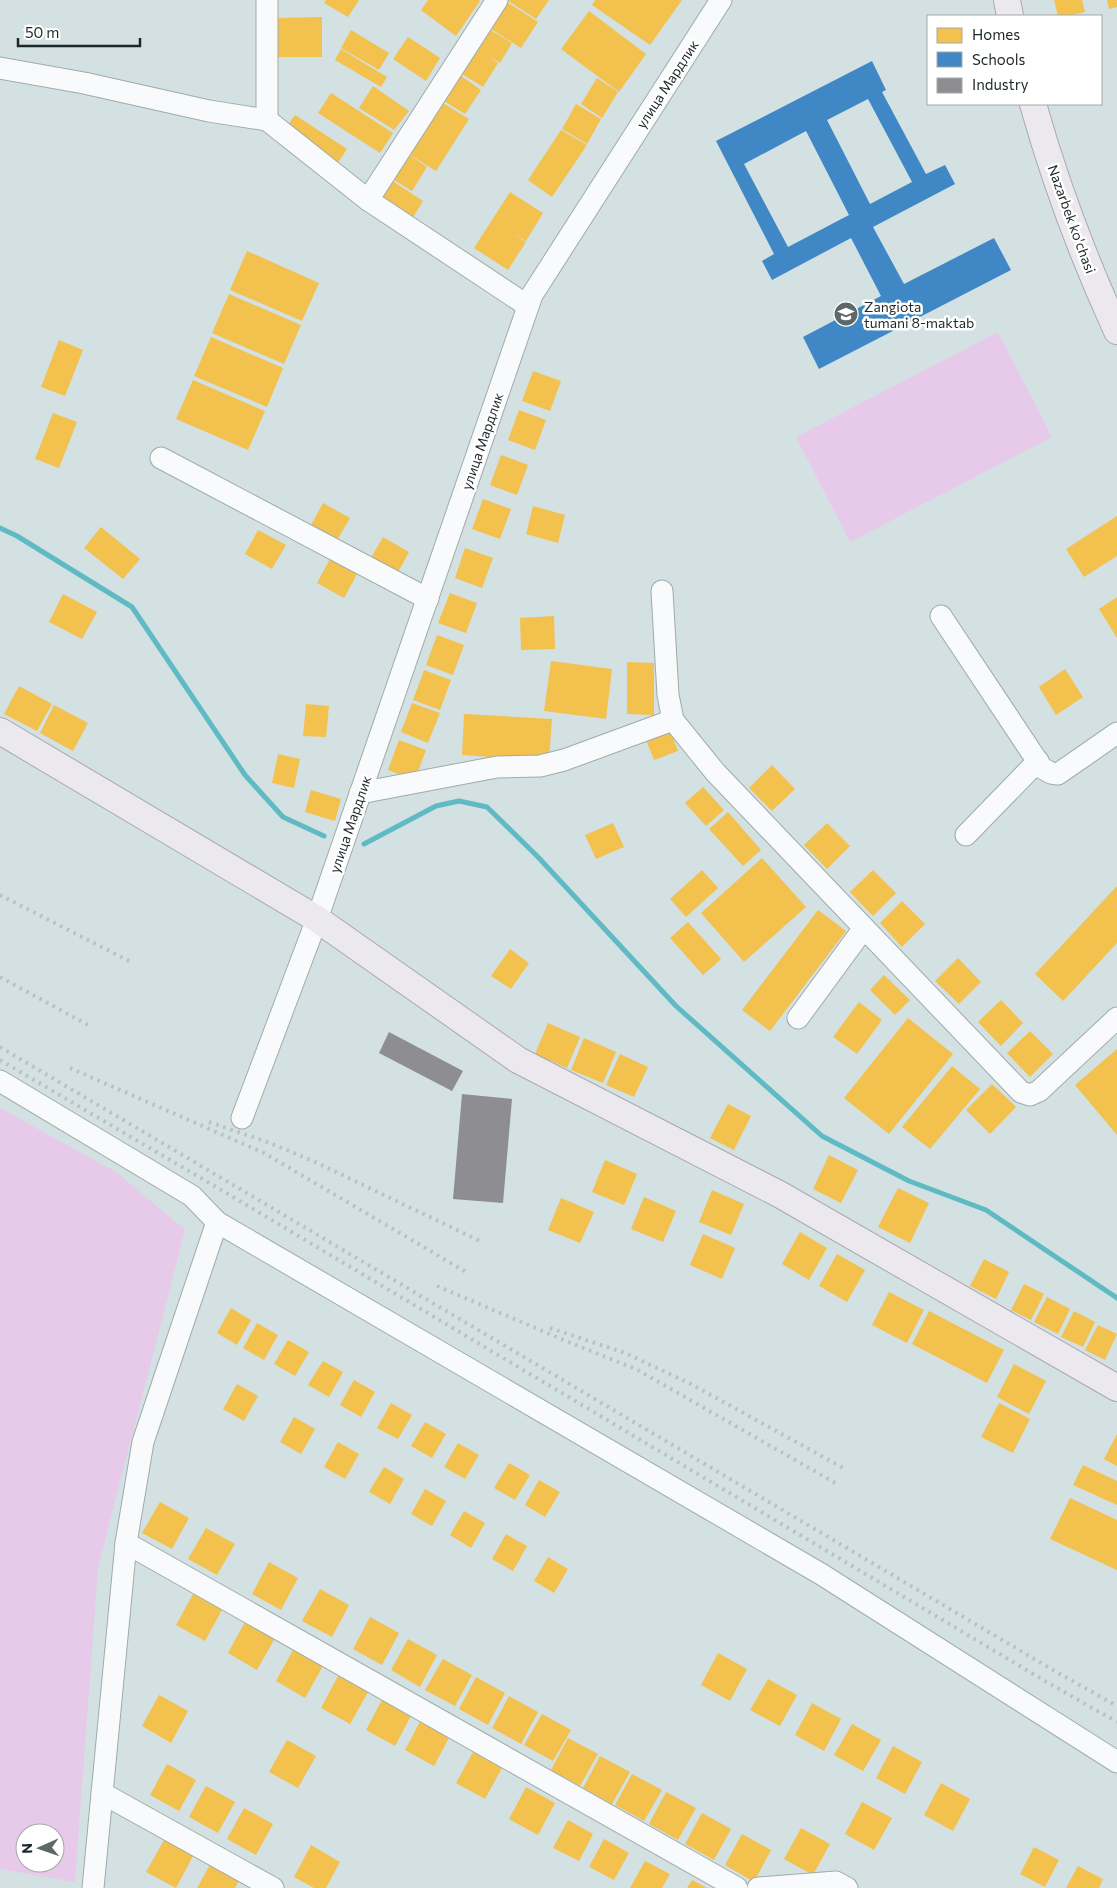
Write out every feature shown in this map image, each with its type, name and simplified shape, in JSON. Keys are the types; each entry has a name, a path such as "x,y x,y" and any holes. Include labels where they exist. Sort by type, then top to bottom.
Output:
{"main road":[{"path":"1007,0 1010,15"},
{"name":"Nazarbek ko'chasi","path":"1033,105 1060,191 1077,237 1117,331"},
{"path":"0,731 317,919 518,1060 779,1194 1117,1388"}],"street":[{"path":"267,0 267,120"},
{"path":"368,200 497,0"},
{"name":"улица Мардлик","path":"242,1118 317,919 532,295 721,0"},
{"path":"0,68 84,83 210,111 267,120 368,200 528,306"},
{"path":"161,458 428,599"},
{"path":"662,591 668,695 674,720 715,772 1021,1092 1030,1095 1039,1091 1117,1018"},
{"path":"941,616 1042,768 1051,774 1058,774 1117,733"},
{"path":"360,793 497,768 540,766 564,760 674,720"},
{"path":"966,835 1038,761"},
{"path":"798,1018 864,928"},
{"path":"0,1081 192,1196 217,1222 821,1574 1117,1762"},
{"path":"93,1888 126,1543 143,1442 217,1222"},
{"path":"126,1543 737,1888"},
{"path":"102,1794 273,1888"},
{"path":"758,1888 836,1882 847,1888"}],"shaded area":[{"path":"998,332 1052,437 850,542 796,437"},
{"path":"0,1108 116,1172 185,1230 98,1568 75,1882 23,1873 65,1873 65,1823 15,1823 15,1872 0,1869"}],"building: Homes":[{"path":"326,0 359,0 348,17 324,3"},
{"path":"428,0 480,1 456,36 421,10"},
{"path":"504,0 538,22 521,48 486,26"},
{"path":"507,0 549,0 536,19"},
{"path":"595,0 682,0 650,45 592,5"},
{"path":"1054,0 1082,0 1085,12 1072,15 1058,15"},
{"path":"1107,0 1117,0 1117,7 1109,9"},
{"path":"589,11 646,54 619,92 561,49"},
{"path":"322,17 322,57 275,57 275,18"},
{"path":"485,27 512,43 500,63 489,56 498,63 483,87 457,71"},
{"path":"351,30 389,53 379,70 341,48"},
{"path":"408,37 440,58 426,81 393,59"},
{"path":"341,49 387,77 381,87 335,60"},
{"path":"457,73 481,90 465,114 439,98"},
{"path":"597,78 618,92 602,118 581,104"},
{"path":"373,86 409,111 394,130 359,108"},
{"path":"331,93 393,133 380,153 318,113"},
{"path":"438,100 469,119 436,171 405,152"},
{"path":"576,104 601,119 587,144 562,129"},
{"path":"295,115 347,149 337,164 284,130"},
{"path":"561,130 587,145 552,197 528,180"},
{"path":"405,152 427,167 412,191 389,177"},
{"path":"388,178 423,201 409,224 374,201"},
{"path":"510,192 543,213 526,241 513,234 526,242 508,270 474,248"},
{"path":"247,251 319,283 302,321 230,290"},
{"path":"229,294 301,325 284,364 212,333"},
{"path":"211,337 283,368 267,407 194,376"},
{"path":"59,340 83,350 65,396 41,387"},
{"path":"533,371 561,381 550,411 522,401"},
{"path":"193,380 265,411 248,450 176,419"},
{"path":"519,410 546,420 535,450 508,440"},
{"path":"53,413 77,422 59,468 35,459"},
{"path":"501,455 528,465 517,495 490,485"},
{"path":"483,499 511,509 500,539 472,529"},
{"path":"323,503 350,518 336,542 310,527"},
{"path":"533,506 565,515 558,543 526,534"},
{"path":"1117,516 1117,556 1084,577 1066,549"},
{"path":"101,527 140,559 123,579 84,548"},
{"path":"258,530 286,545 272,569 245,554"},
{"path":"383,537 409,552 396,576 369,561"},
{"path":"465,548 493,558 482,588 455,578"},
{"path":"330,559 357,574 344,598 317,583"},
{"path":"450,593 477,603 466,633 438,623"},
{"path":"63,594 97,612 82,639 49,622"},
{"path":"1117,597 1117,638 1099,609"},
{"path":"554,616 555,649 521,650 520,618"},
{"path":"437,635 464,645 453,675 426,665"},
{"path":"551,661 612,669 606,719 544,711"},
{"path":"627,662 654,663 654,715 627,714"},
{"path":"1065,669 1083,697 1056,715 1039,687"},
{"path":"424,670 451,680 440,710 413,700"},
{"path":"19,686 52,704 37,731 4,714"},
{"path":"412,703 440,713 428,743 401,732"},
{"path":"306,704 329,706 326,737 303,736"},
{"path":"54,705 88,723 73,751 40,733"},
{"path":"464,714 552,719 549,761 462,755"},
{"path":"669,728 678,751 654,760 645,737"},
{"path":"399,740 426,750 415,780 388,770"},
{"path":"278,754 300,759 294,788 272,783"},
{"path":"772,765 795,789 772,811 749,788"},
{"path":"703,787 724,810 706,826 685,803"},
{"path":"311,790 341,799 335,821 305,812"},
{"path":"728,812 761,850 743,866 709,829"},
{"path":"613,823 624,847 596,859 585,835"},
{"path":"827,823 850,846 827,869 804,845"},
{"path":"762,858 806,907 744,962 701,913"},
{"path":"702,870 718,888 686,917 670,899"},
{"path":"873,870 896,893 873,916 850,892"},
{"path":"1117,886 1117,943 1063,1001 1035,974"},
{"path":"902,901 925,924 902,947 880,923"},
{"path":"818,910 846,931 770,1031 742,1010"},
{"path":"688,922 721,959 703,975 670,938"},
{"path":"510,949 529,963 511,989 491,976"},
{"path":"958,958 981,982 959,1004 935,981"},
{"path":"884,975 910,1000 895,1015 870,990"},
{"path":"1001,1000 1023,1023 1001,1046 978,1022"},
{"path":"859,1002 882,1020 857,1054 833,1037"},
{"path":"908,1018 953,1054 889,1134 844,1098"},
{"path":"548,1023 580,1037 567,1068 535,1054"},
{"path":"1030,1031 1053,1054 1030,1077 1007,1053"},
{"path":"584,1038 616,1052 603,1083 571,1070"},
{"path":"1117,1049 1117,1135 1075,1085"},
{"path":"620,1054 648,1067 634,1097 606,1085"},
{"path":"952,1066 980,1089 930,1149 902,1127"},
{"path":"992,1084 1016,1107 990,1134 966,1110"},
{"path":"728,1104 751,1116 734,1150 710,1138"},
{"path":"829,1155 858,1170 841,1203 813,1189"},
{"path":"605,1160 637,1174 624,1205 592,1192"},
{"path":"898,1188 929,1203 910,1243 878,1227"},
{"path":"712,1190 744,1204 731,1235 699,1222"},
{"path":"644,1197 676,1211 663,1242 631,1229"},
{"path":"561,1198 594,1212 580,1243 548,1230"},
{"path":"800,1232 827,1248 809,1280 782,1264"},
{"path":"703,1234 735,1248 722,1279 690,1265"},
{"path":"837,1254 865,1270 847,1302 819,1286"},
{"path":"984,1259 1009,1272 996,1299 970,1286"},
{"path":"1024,1284 1044,1294 1031,1320 1011,1310"},
{"path":"889,1292 924,1310 907,1343 872,1325"},
{"path":"1047,1297 1070,1309 1058,1334 1034,1322"},
{"path":"231,1308 251,1320 237,1345 217,1333"},
{"path":"929,1311 1004,1350 987,1383 912,1344"},
{"path":"1074,1311 1095,1322 1083,1347 1061,1337"},
{"path":"257,1323 278,1335 264,1360 243,1348"},
{"path":"1098,1325 1117,1334 1105,1360 1085,1350"},
{"path":"288,1340 309,1352 295,1376 274,1364"},
{"path":"323,1361 343,1372 329,1397 308,1385"},
{"path":"1014,1364 1046,1381 1029,1414 997,1397"},
{"path":"354,1380 375,1392 361,1417 340,1405"},
{"path":"237,1384 258,1396 244,1421 223,1409"},
{"path":"391,1403 412,1415 398,1439 377,1428"},
{"path":"999,1403 1030,1419 1013,1453 981,1437"},
{"path":"294,1417 315,1429 301,1454 280,1442"},
{"path":"425,1422 446,1434 432,1458 411,1446"},
{"path":"1117,1434 1117,1466 1104,1459"},
{"path":"338,1442 359,1454 345,1479 324,1467"},
{"path":"458,1443 479,1455 465,1479 444,1467"},
{"path":"509,1463 530,1475 515,1500 494,1488"},
{"path":"1083,1465 1117,1481 1117,1505 1073,1485"},
{"path":"384,1467 404,1479 390,1504 369,1492"},
{"path":"539,1480 560,1492 545,1517 525,1505"},
{"path":"425,1489 446,1501 432,1526 411,1514"},
{"path":"1070,1498 1117,1520 1117,1570 1050,1539"},
{"path":"160,1502 189,1518 172,1549 142,1533"},
{"path":"464,1511 485,1523 471,1548 450,1535"},
{"path":"206,1528 235,1544 217,1575 188,1559"},
{"path":"506,1534 527,1546 513,1571 492,1559"},
{"path":"548,1557 568,1569 554,1593 534,1581"},
{"path":"269,1562 298,1578 281,1610 252,1594"},
{"path":"320,1589 349,1605 332,1637 302,1621"},
{"path":"193,1594 222,1610 205,1641 176,1625"},
{"path":"370,1617 399,1633 382,1665 353,1649"},
{"path":"245,1622 275,1638 257,1670 228,1653"},
{"path":"408,1639 437,1655 420,1687 391,1670"},
{"path":"293,1650 323,1666 305,1698 276,1681"},
{"path":"718,1653 747,1669 730,1701 701,1685"},
{"path":"443,1659 472,1675 455,1706 425,1690"},
{"path":"338,1676 368,1692 350,1724 321,1708"},
{"path":"476,1677 505,1693 488,1725 459,1709"},
{"path":"768,1679 797,1695 780,1726 750,1710"},
{"path":"159,1695 188,1711 171,1743 142,1726"},
{"path":"509,1696 538,1712 521,1744 492,1728"},
{"path":"383,1698 412,1714 395,1746 366,1730"},
{"path":"812,1703 841,1719 824,1751 795,1735"},
{"path":"542,1714 571,1730 553,1761 524,1745"},
{"path":"422,1718 451,1734 434,1766 405,1750"},
{"path":"852,1724 881,1740 863,1771 834,1755"},
{"path":"568,1738 598,1754 580,1786 551,1770"},
{"path":"287,1740 316,1756 298,1788 269,1772"},
{"path":"893,1746 922,1762 905,1794 876,1778"},
{"path":"473,1752 502,1768 485,1799 456,1783"},
{"path":"600,1756 630,1772 612,1804 583,1788"},
{"path":"167,1764 196,1780 179,1811 150,1795"},
{"path":"632,1774 662,1790 644,1821 615,1805"},
{"path":"941,1783 970,1799 953,1831 924,1815"},
{"path":"206,1786 235,1802 218,1833 189,1817"},
{"path":"526,1787 555,1803 538,1835 509,1819"},
{"path":"666,1792 696,1808 678,1840 649,1824"},
{"path":"862,1802 892,1818 874,1850 845,1834"},
{"path":"244,1808 273,1824 256,1855 227,1839"},
{"path":"702,1813 731,1829 714,1860 685,1844"},
{"path":"568,1820 593,1834 579,1861 553,1848"},
{"path":"801,1828 830,1844 813,1875 784,1859"},
{"path":"742,1834 771,1850 754,1882 725,1865"},
{"path":"604,1839 629,1853 614,1880 589,1867"},
{"path":"164,1840 193,1856 176,1888 146,1872"},
{"path":"311,1845 340,1862 326,1888 314,1888 294,1877"},
{"path":"1034,1847 1059,1860 1045,1887 1020,1874"},
{"path":"645,1861 670,1874 662,1888 630,1888"},
{"path":"211,1863 240,1879 235,1888 197,1888"},
{"path":"1078,1866 1103,1879 1099,1888 1066,1888"},
{"path":"692,1880 707,1888 687,1888"}],"building: Schools":[{"path":"872,61 886,90 882,92 926,174 945,165 955,184 873,227 904,284 994,238 1011,270 819,369 803,337 881,296 851,238 772,280 762,261 774,254 716,141","holes":["868,99 912,182 870,204 827,120","806,131 849,215 788,247 744,164"]}],"building: Industry":[{"path":"389,1032 463,1071 452,1091 379,1053"},
{"path":"462,1094 512,1099 503,1203 453,1199"}],"waterway":[{"path":"0,528 17,536 132,607 245,775 283,817 324,836"},
{"path":"364,844 436,806 459,801 487,807 538,857 676,1006 822,1136 909,1181 986,1210 1117,1298"}],"railway":[{"path":"0,895 131,962"},
{"path":"0,977 88,1025"},
{"path":"0,1047 1053,1670 1117,1706"},
{"path":"0,1060 1117,1722"},
{"path":"70,1068 264,1153 466,1272"},
{"path":"209,1122 270,1143 313,1161 480,1241"},
{"path":"437,1286 636,1369 837,1484"},
{"path":"550,1328 625,1353 691,1384 845,1469"}],"place":[{"name":"Zangiota tumani 8-maktab","path":"846,314"}]}
